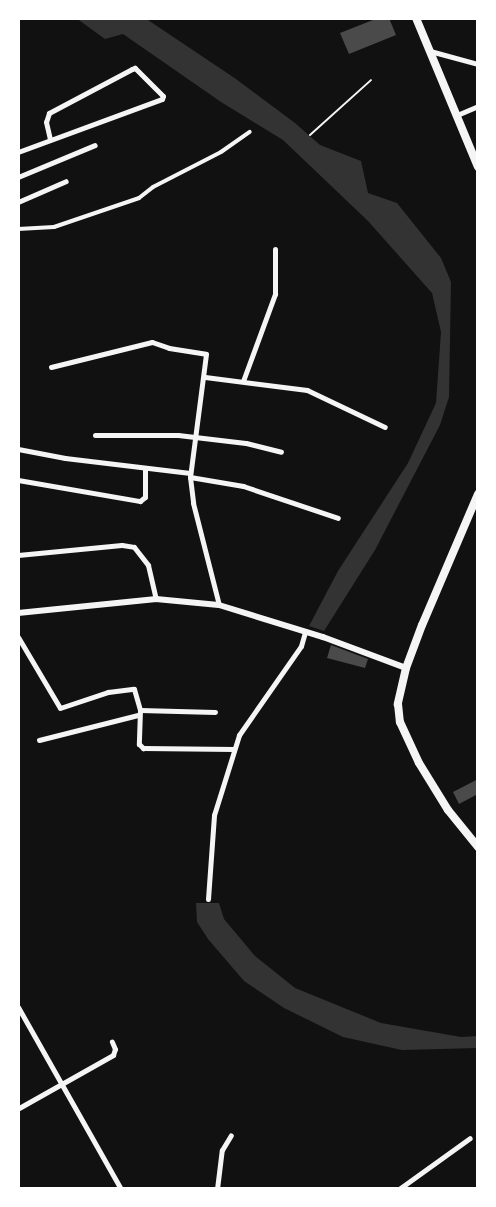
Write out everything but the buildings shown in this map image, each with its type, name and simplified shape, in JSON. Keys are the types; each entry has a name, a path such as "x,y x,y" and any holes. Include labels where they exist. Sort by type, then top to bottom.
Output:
{"main road":[{"path":"416,18 478,166"},
{"path":"478,494 422,625 406,668 398,704 403,731 432,786 478,847"}],"street":[{"path":"430,51 478,64"},
{"path":"18,152 162,99 163,96 135,68 132,69 49,113 46,122 50,140"},
{"path":"457,115 478,106"},
{"path":"18,229 54,227 139,198 153,187 221,152 250,132"},
{"path":"18,177 95,145"},
{"path":"18,201 66,181"},
{"path":"243,381 275,294 275,249"},
{"path":"51,367 88,356 156,342 165,347 206,354 205,377 190,475 193,503 219,605"},
{"path":"205,377 307,390 385,427"},
{"path":"95,435 195,437 246,444 281,452"},
{"path":"18,449 65,458 190,475 243,486 338,518"},
{"path":"18,480 140,501 145,497 146,469"},
{"path":"18,555 122,545 134,548 148,565 156,599"},
{"path":"18,613 156,599 219,605 323,637 406,668"},
{"path":"207,899 214,815 239,735 301,646 306,632"},
{"path":"18,637 60,708 108,692 129,689 137,693 140,713 140,744 146,750 234,749"},
{"path":"39,740 140,713 215,712"},
{"path":"18,1006 64,1084 121,1189"},
{"path":"19,1108 113,1055 115,1049 112,1042"},
{"path":"217,1189 222,1150 231,1135"},
{"path":"399,1189 470,1138"}],"path":[{"path":"310,135 371,80"}],"shaded area":[{"path":"76,18 145,18 236,79 295,123 320,145 361,161 368,193 397,203 441,258 451,282 449,397 440,425 375,550 324,631 309,626 338,571 408,463 436,403 441,332 432,293 368,221 283,140 221,102 123,34 105,39"},
{"path":"196,903 219,903 224,919 255,956 295,988 381,1023 461,1037 478,1036 478,1048 402,1050 343,1037 284,1008 244,981 208,939 197,922"}]}
